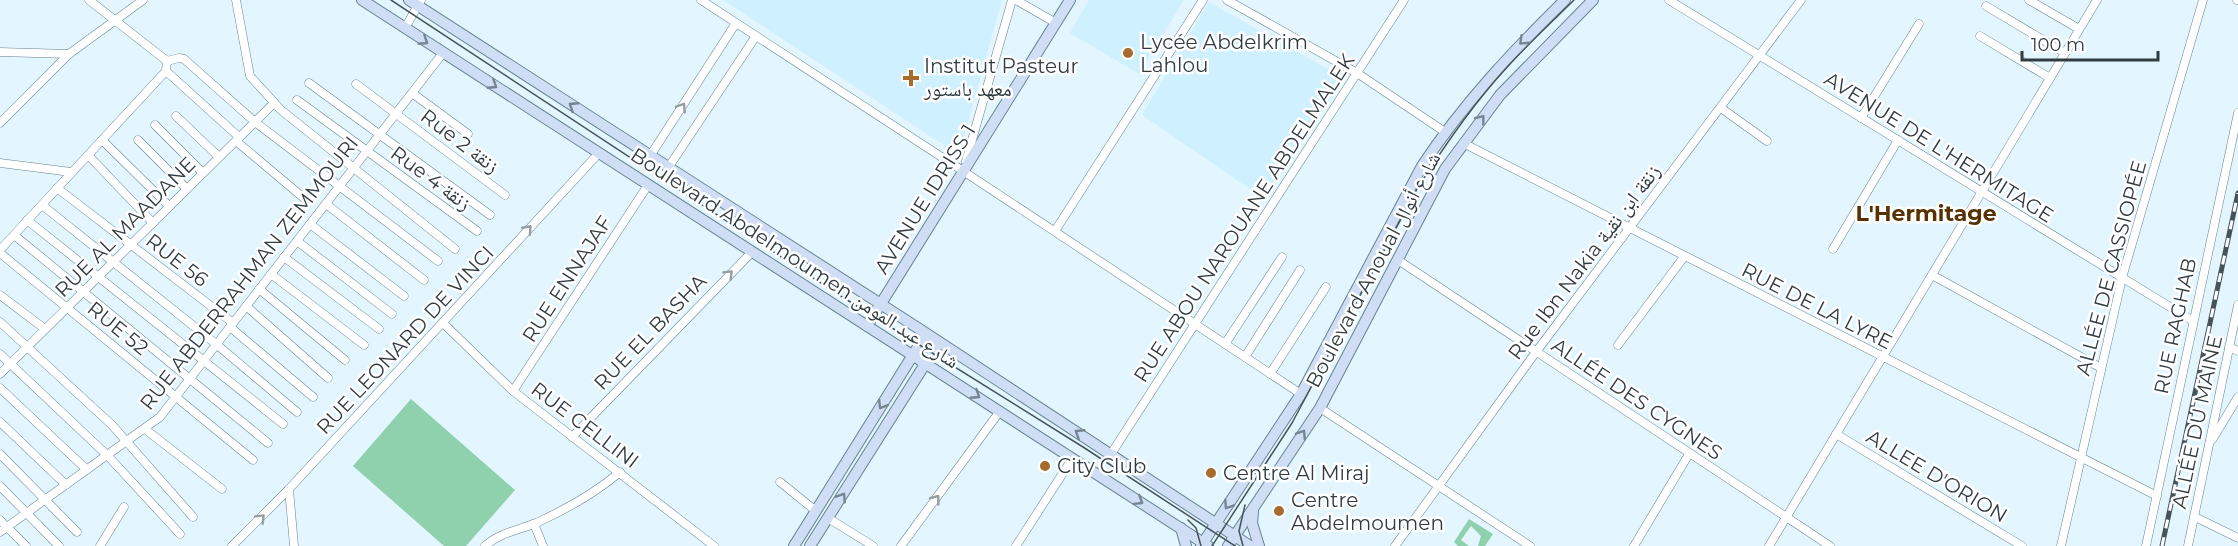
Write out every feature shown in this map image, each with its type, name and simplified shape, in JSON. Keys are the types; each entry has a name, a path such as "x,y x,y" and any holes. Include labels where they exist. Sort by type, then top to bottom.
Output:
{"street":[{"path":"89,0 167,61"},
{"path":"0,123 3,115 69,54 143,0"},
{"path":"236,0 250,76 274,103 455,249"},
{"name":"Boulevard Abdelmoumen شارع عبد المومن","path":"362,0 1182,528 1204,545"},
{"path":"701,0 1301,394"},
{"path":"963,171 1014,0 1056,23"},
{"name":"AVENUE IDRISS 1","path":"867,326 1070,0"},
{"path":"1055,231 1203,0"},
{"path":"1227,0 1357,74 1445,132"},
{"name":"RUE ABOU NAROUANE ABDELMALEK","path":"1111,454 1404,0"},
{"name":"Boulevard Anoual شارع أنوال","path":"1204,545 1301,394 1422,166 1474,94 1513,51 1565,0"},
{"name":"Boulevard Anoual شارع أنوال","path":"1228,546 1320,408 1436,185 1463,143 1517,76 1593,0"},
{"name":"AVENUE DE L'HERMITAGE","path":"1669,0 2193,321"},
{"name":"Rue Ibn Nakia زنقة ابن نقية","path":"1395,546 1536,352 1801,0"},
{"path":"2029,0 2079,29"},
{"path":"1769,546 2097,0"},
{"name":"ALLÉE DE CASSIOPÉE","path":"2061,546 2121,278 2203,0"},
{"path":"405,28 416,2"},
{"name":"Boulevard Abdelmoumen شارع عبد المومن","path":"416,2 1250,546"},
{"path":"1986,6 2065,53"},
{"path":"650,156 736,23"},
{"path":"1861,118 1919,24"},
{"path":"668,168 756,36"},
{"path":"1980,36 2050,78"},
{"path":"0,52 69,54"},
{"name":"RUE ABDERRAHMAN ZEMMOURI","path":"3,529 160,417 443,53"},
{"path":"167,61 179,57 184,59 255,122 438,261"},
{"path":"0,251 166,71 167,61"},
{"path":"166,71 306,199"},
{"path":"309,83 490,214"},
{"name":"Rue 2 زنقة","path":"356,84 505,195"},
{"path":"412,93 468,134"},
{"name":"Rue 4 زنقة","path":"297,100 477,231"},
{"name":"RUE AL MAADANE","path":"0,374 274,103"},
{"path":"1721,108 1767,141"},
{"name":"RUE RAGHAB","path":"2146,546 2238,113"},
{"path":"176,116 219,157"},
{"path":"155,125 203,173"},
{"path":"102,140 170,206"},
{"path":"138,140 186,189"},
{"path":"1833,249 1898,140"},
{"name":"RUE DE LA LYRE","path":"1463,143 2157,496"},
{"name":"RUE LEONARD DE VINCI","path":"232,546 289,489 599,153"},
{"path":"88,155 153,223"},
{"path":"0,163 71,172"},
{"name":"RUE ENNAJAF","path":"513,391 648,185"},
{"name":"RUE 56","path":"57,188 231,325 313,397"},
{"path":"326,204 424,280"},
{"path":"42,205 297,412"},
{"path":"27,220 283,424"},
{"path":"310,224 404,296"},
{"path":"14,235 268,443"},
{"path":"297,241 392,314"},
{"name":"RUE 52","path":"0,251 253,460"},
{"name":"RUE EL BASHA","path":"572,437 752,252"},
{"path":"284,257 379,329"},
{"path":"1225,344 1282,257"},
{"path":"1618,345 1684,257"},
{"name":"ALLÉE DES CYGNES","path":"1398,260 1830,546"},
{"path":"1245,357 1300,270"},
{"path":"271,274 364,345"},
{"path":"1932,275 2101,368"},
{"path":"1270,374 1326,287"},
{"path":"259,289 345,360"},
{"path":"2,300 45,329"},
{"name":"ALLÉE DU MAINE","path":"2188,546 2229,347 2235,332 2238,305"},
{"path":"246,306 328,378"},
{"path":"0,322 112,425 193,517"},
{"name":"RUE CELLINI","path":"443,323 513,391 620,472 709,545"},
{"path":"794,546 926,334"},
{"path":"810,546 939,342"},
{"path":"2229,347 2238,351"},
{"path":"0,354 108,456 180,534"},
{"path":"0,388 87,470"},
{"path":"2209,446 2238,397"},
{"path":"1320,408 1530,546"},
{"path":"901,546 1000,411"},
{"path":"0,422 66,485"},
{"path":"146,429 222,489"},
{"name":"ALLEE D'ORION","path":"1836,434 2022,546"},
{"path":"0,454 77,532"},
{"path":"1634,546 1689,454"},
{"path":"1016,546 1072,459"},
{"path":"485,546 498,537 534,524 592,495 620,472"},
{"path":"780,482 816,511"},
{"path":"0,486 59,546"},
{"path":"289,489 294,546"},
{"path":"100,546 124,507"},
{"path":"1254,509 1252,523 1259,546"},
{"path":"2195,517 2238,538"},
{"path":"828,518 873,546"},
{"path":"0,520 3,529 26,546"},
{"path":"534,524 543,546"},
{"path":"1182,528 1186,546"}],"shaded area":[{"name":"Institut Pasteur معهد باستور","path":"723,0 1002,0 959,155"},
{"name":"Lycée Abdelkrim Lahlou","path":"1089,0 1184,0 1139,74 1070,33"},
{"path":"1209,2 1344,78 1263,198 1142,115"}],"green space":[{"path":"411,399 515,490 466,546 444,546 353,466"},
{"path":"1469,519 1493,534 1485,546 1478,546 1481,536 1471,526 1461,540 1469,546 1458,546 1454,542"}],"tram line":[{"path":"391,0 836,293 1083,447 1235,546"},
{"path":"1212,546 1292,423 1417,189 1438,157 1495,80 1574,0"},
{"path":"1243,546 1239,531 1245,505"},
{"path":"1188,520 1196,528 1201,546"}],"railway":[{"path":"2162,546 2238,193"}],"place":[{"name":"Lycée Abdelkrim Lahlou","path":"1128,53"},
{"name":"Institut Pasteur معهد باستور","path":"911,78"},
{"name":"City Club","path":"1045,466"},
{"name":"Centre Al Miraj","path":"1211,473"},
{"name":"Centre Abdelmoumen","path":"1279,511"}],"district":[{"name":"L'Hermitage","path":"1926,213"}]}
